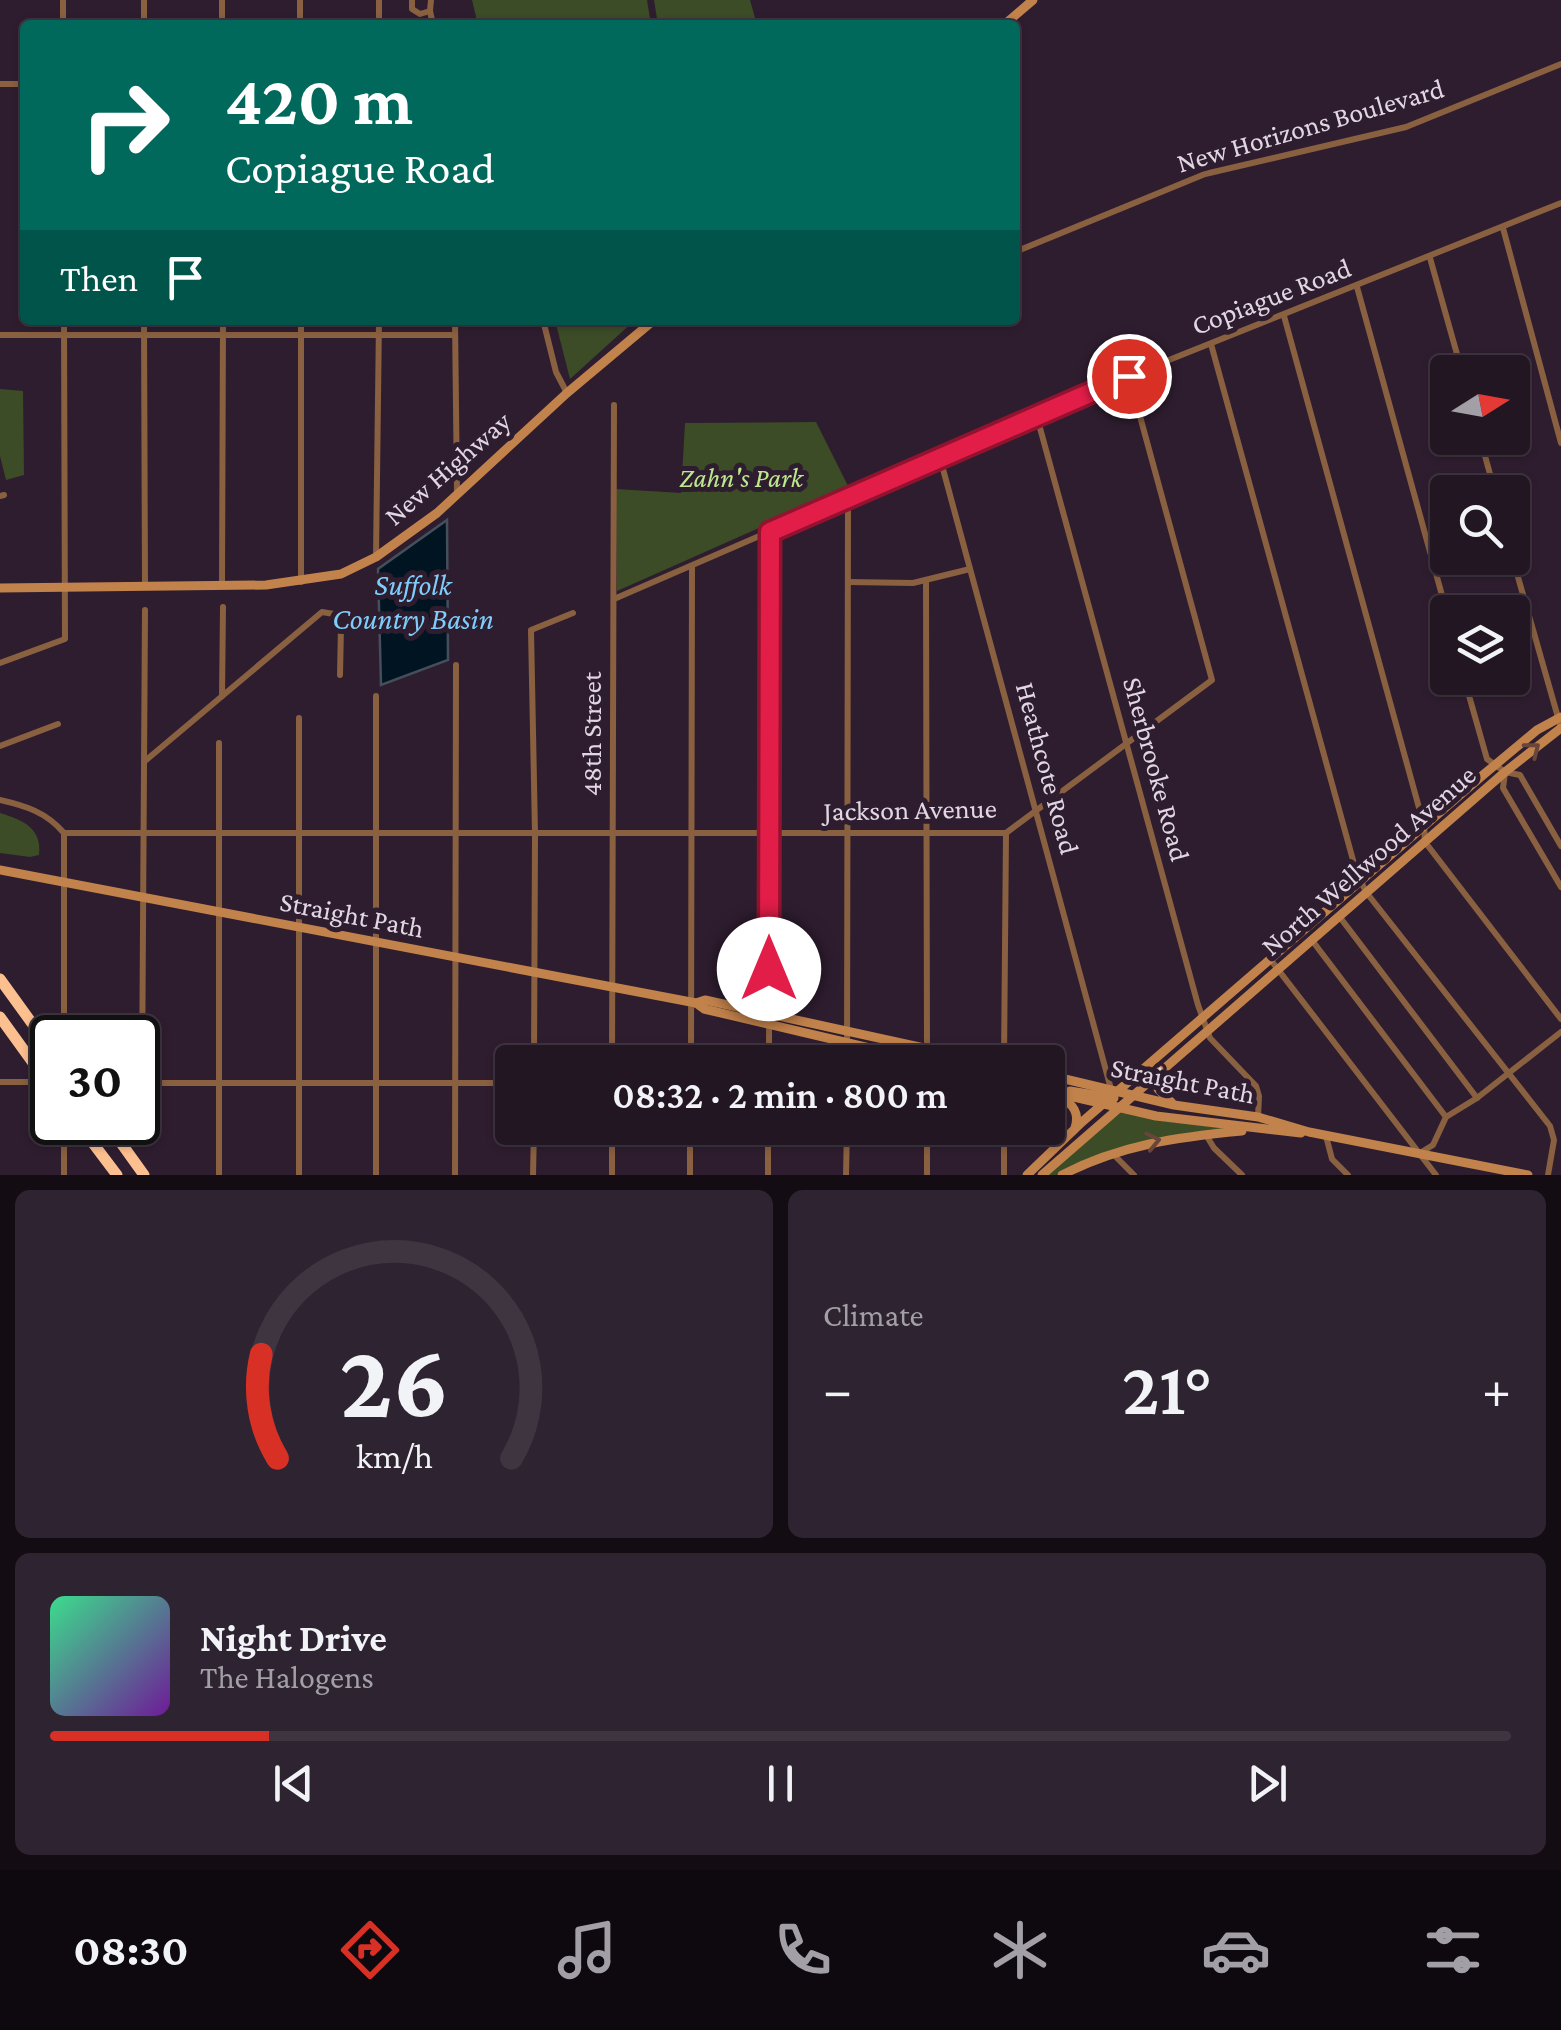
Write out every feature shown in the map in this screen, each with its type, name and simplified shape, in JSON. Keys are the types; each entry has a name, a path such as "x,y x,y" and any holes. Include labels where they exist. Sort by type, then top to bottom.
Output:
{"highway":[{"path":"0,979 30,1021"},
{"path":"0,1017 30,1057"},
{"path":"0,1035 14,1036"},
{"path":"94,1145 116,1175"},
{"path":"118,1145 133,1160"},
{"path":"122,1145 144,1175"}],"main road":[{"path":"1010,20 1033,0"},
{"name":"New Highway","path":"0,588 302,582 341,574 376,557 437,513 567,393 648,325"},
{"name":"North Wellwood Avenue","path":"1205,1024 1270,960 1495,765 1560,721"},
{"name":"North Wellwood Avenue","path":"1205,1024 1277,969 1560,721"},
{"name":"Straight Path","path":"0,870 612,985 693,1002 704,1009 912,1045"},
{"name":"Straight Path","path":"769,1019 855,1045"},
{"path":"1046,1172 1113,1099 1131,1096 1205,1024"},
{"path":"1027,1175 1074,1129 1205,1024"},
{"path":"1157,1072 1158,1089 1174,1105"},
{"name":"Straight Path","path":"1065,1081 1169,1118 1290,1134 1308,1132"},
{"name":"Straight Path","path":"1065,1093 1113,1099"},
{"name":"Straight Path","path":"1131,1096 1258,1117 1308,1132 1528,1175"},
{"path":"1065,1102 1075,1109 1074,1129"},
{"path":"1062,1175 1112,1153 1161,1139 1260,1129"}],"street":[{"path":"412,0 412,9 417,14 430,10"},
{"path":"431,0 432,20"},
{"name":"New Horizons Boulevard","path":"1020,250 1206,174 1406,128 1561,64"},
{"name":"Copiague Road","path":"614,600 1129,376 1561,203"},
{"path":"1503,228 1561,443"},
{"path":"1430,258 1457,355"},
{"path":"1358,286 1442,595"},
{"path":"1284,316 1424,826 1425,842 1561,1020"},
{"path":"0,663 65,639 64,325"},
{"path":"144,325 145,586"},
{"path":"222,585 223,325"},
{"path":"302,325 302,582"},
{"path":"376,557 379,325"},
{"path":"455,325 457,494"},
{"path":"543,325 556,372 567,393"},
{"path":"0,335 455,336"},
{"path":"1210,344 1361,881 1554,1132 1548,1175"},
{"name":"Jackson Avenue","path":"64,832 1006,833 1212,680 1129,376"},
{"name":"48th Street","path":"612,1045 614,405"},
{"name":"Sherbrooke Road","path":"1037,417 1205,1024 1210,1038 1256,1086 1260,1096 1258,1117"},
{"name":"Heathcote Road","path":"940,458 1113,1099"},
{"path":"847,1043 848,499"},
{"path":"768,1045 770,532"},
{"path":"692,567 692,1045"},
{"path":"848,582 926,581 970,569"},
{"path":"1518,575 1560,721"},
{"path":"926,581 926,1045"},
{"path":"222,696 223,607"},
{"path":"141,1015 145,610"},
{"path":"144,762 322,612 334,614 341,626 340,675"},
{"path":"534,1045 531,630 574,613"},
{"path":"455,1175 456,666"},
{"path":"1469,695 1487,760 1505,772 1520,775 1561,846"},
{"path":"376,696 376,1175"},
{"path":"299,718 300,1175"},
{"path":"0,746 58,724"},
{"path":"219,743 219,1175"},
{"path":"1505,772 1502,788 1561,887"},
{"path":"0,800 51,818 64,832 64,1015"},
{"path":"1004,1045 1006,833"},
{"path":"1338,915 1477,1098"},
{"path":"1311,939 1446,1117"},
{"path":"1270,960 1436,1175"},
{"path":"1419,1154 1433,1145 1446,1117 1477,1098 1561,1032"},
{"path":"0,1082 30,1083"},
{"path":"160,1083 495,1083"},
{"path":"1206,1134 1214,1148 1242,1175"},
{"path":"1326,1135 1332,1159 1348,1175"},
{"path":"64,1145 64,1175"},
{"path":"534,1145 534,1175"},
{"path":"612,1145 612,1175"},
{"path":"690,1145 690,1175"},
{"path":"768,1145 768,1175"},
{"path":"846,1145 846,1175"},
{"path":"927,1145 927,1175"},
{"path":"1004,1145 1004,1175"},
{"path":"1112,1153 1134,1175"}],"green space":[{"path":"472,0 647,0 650,20 477,20"},
{"path":"654,0 750,0 756,20 657,20"},
{"path":"556,325 629,325 570,379"},
{"path":"0,389 23,391 24,475 6,480 0,456"},
{"name":"Zahn's Park","path":"816,422 849,488 617,591 616,489 681,493 685,423"},
{"path":"0,813 29,826 37,838 39,855 0,853"},
{"path":"1119,1111 1163,1121 1234,1129 1143,1142 1047,1175"}],"water":[{"name":"Suffolk Country Basin","path":"447,520 448,660 381,685 378,569"}],"route":[{"path":"769,969 770,532 1129,376"}]}
